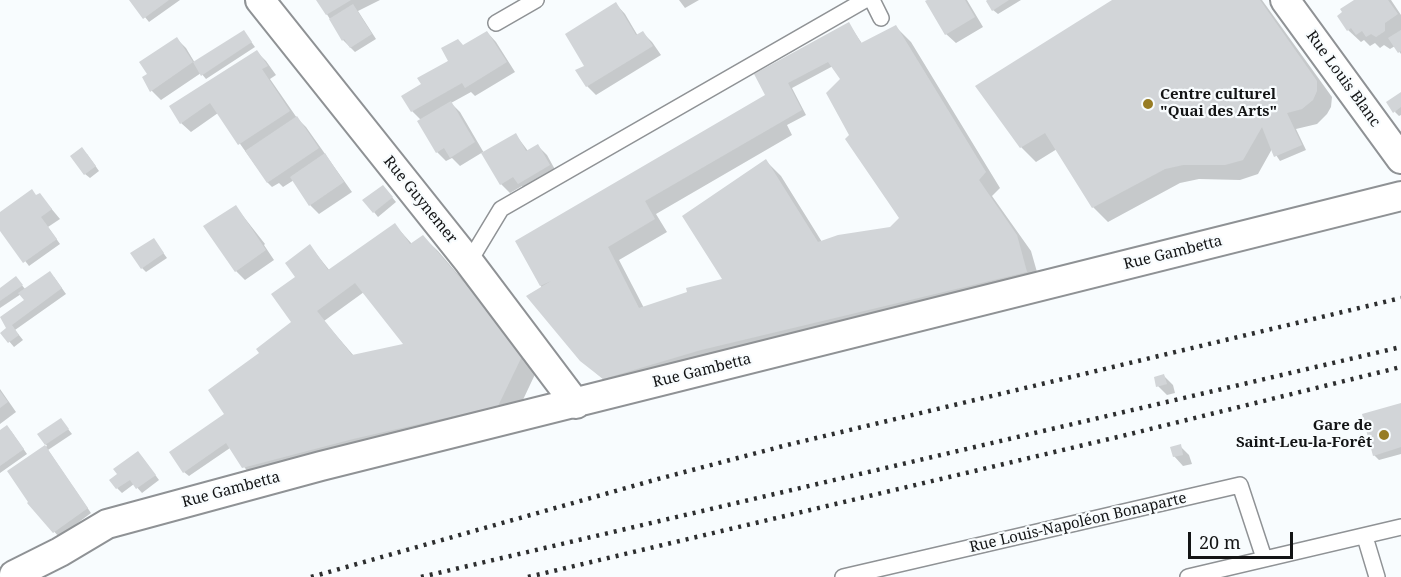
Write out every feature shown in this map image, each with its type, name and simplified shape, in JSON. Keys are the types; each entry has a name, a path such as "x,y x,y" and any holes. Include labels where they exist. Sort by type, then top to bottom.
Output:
{"street":[{"name":"Rue Guynemer","path":"261,0 470,262 576,404"},
{"name":"Rue Louis Blanc","path":"1285,0 1401,159"},
{"name":"Rue Gambetta","path":"10,571 60,552 107,524 321,466 1401,196"}],"lane":[{"path":"496,23 536,0"},
{"path":"470,262 501,209 865,0"},
{"path":"872,0 881,18"},
{"name":"Rue Louis-Napoléon Bonaparte","path":"843,577 1240,485 1264,558"},
{"path":"1188,577 1397,529"},
{"path":"1365,537 1377,577"}],"building":[{"path":"129,0 169,0 143,19"},
{"path":"316,0 351,0 326,15"},
{"path":"965,0 975,17 945,35 925,1"},
{"path":"987,0 1009,0 992,11"},
{"name":"Centre culturel \"Quai des Arts\"","path":"1112,0 1260,0 1317,81 1317,91 1313,100 1302,109 1287,113 1302,145 1274,157 1262,127 1243,160 1225,165 1183,165 1165,169 1092,208 1045,133 1020,148 975,86"},
{"path":"1354,0 1388,0 1398,14 1385,23 1385,31 1376,37 1371,34 1366,37 1362,31 1356,35 1351,28 1347,31 1337,16 1342,12 1340,9"},
{"path":"616,2 636,35 643,31 653,46 586,87 575,70 584,66 565,34"},
{"path":"353,4 372,34 350,48 344,39 342,41 329,19"},
{"path":"849,22 861,43 896,25 986,172 979,180 1017,235 1027,272 701,350 603,379 580,361 526,296 551,281 540,286 515,241 765,95 754,74","holes":["828,62 840,79 826,93 849,135 845,139 899,218 890,227 838,235 818,242 766,159 682,216 722,279 686,288 687,292 639,308 608,247 655,219 645,201 802,110 788,83"]},
{"path":"244,30 252,42 201,76 193,62"},
{"path":"1401,30 1401,51 1398,53 1388,38"},
{"path":"487,31 507,62 465,88 462,83 411,112 401,96 421,84 417,78 448,61 441,48 458,39 463,45"},
{"path":"177,37 193,62 150,92 142,77 147,74 139,62"},
{"path":"257,50 268,66 262,69 290,111 238,145 210,103 180,124 169,106"},
{"path":"1401,92 1401,107 1393,113 1386,102"},
{"path":"451,101 475,142 450,158 444,148 436,153 417,121"},
{"path":"297,116 319,148 267,183 245,151"},
{"path":"516,133 526,151 538,144 550,165 518,184 513,177 500,185 481,153"},
{"path":"82,147 96,166 84,175 70,156"},
{"path":"325,153 344,182 309,206 290,177"},
{"path":"383,185 393,197 373,213 362,200"},
{"path":"32,189 36,195 40,193 52,209 41,217 57,239 23,263 0,231 0,212"},
{"path":"236,205 266,250 235,272 203,226"},
{"path":"395,223 410,244 423,235 524,352 498,406 353,439 242,468 226,443 183,473 169,452 224,414 208,390 259,353 256,349 291,322 271,294 295,277 285,263 310,244 328,270","holes":["355,283 403,344 352,355 317,311"]},
{"path":"154,238 164,253 141,269 130,253"},
{"path":"50,271 62,288 12,325 19,335 8,343 0,333 6,328 0,317 24,300 18,293"},
{"path":"16,276 23,285 0,301 0,288"},
{"path":"1164,374 1167,384 1156,387 1154,377"},
{"path":"0,391 8,402 0,408"},
{"name":"Gare de Saint-Leu-la-Forêt","path":"1401,403 1401,447 1373,456 1362,414"},
{"path":"61,418 69,429 45,445 37,434"},
{"path":"7,425 24,449 0,466 0,430"},
{"path":"1181,444 1183,455 1173,457 1170,447"},
{"path":"45,445 88,508 53,533 27,503 7,471"},
{"path":"138,451 156,475 136,489 130,480 116,489 109,480 117,474 113,469"}],"railway":[{"path":"311,577 787,445 1401,298"},
{"path":"421,577 1401,347"},
{"path":"528,577 1401,367"}],"place":[{"name":"Centre culturel \"Quai des Arts\"","path":"1148,104"},
{"name":"Gare de Saint-Leu-la-Forêt","path":"1384,435"}]}
